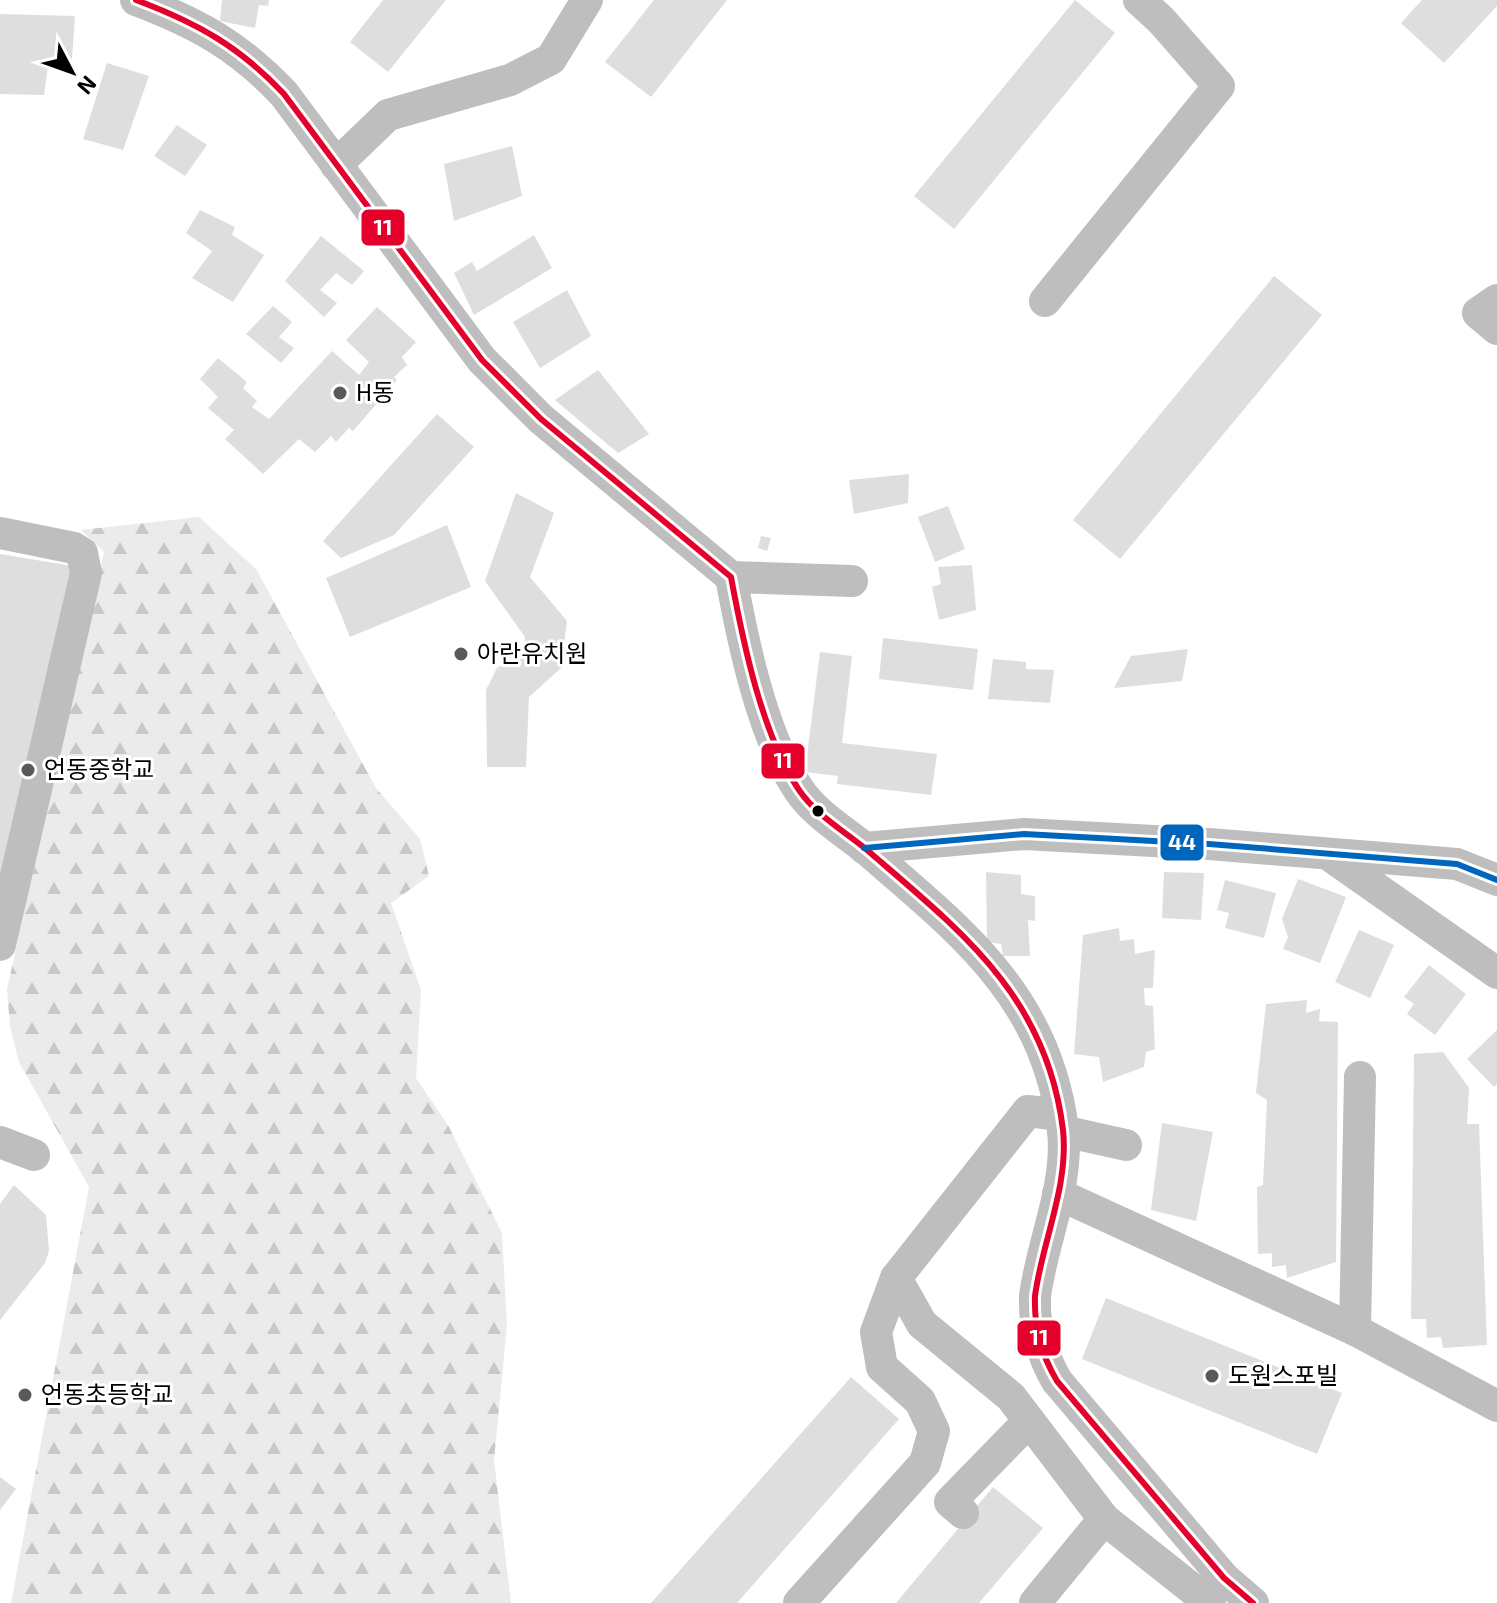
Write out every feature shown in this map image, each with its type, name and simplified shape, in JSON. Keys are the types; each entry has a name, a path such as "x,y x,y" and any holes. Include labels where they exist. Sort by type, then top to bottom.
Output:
{"street":[{"path":"136,0 210,32 252,61 284,94 501,380 541,419 731,577 852,581"},
{"path":"336,165 388,115 510,80 551,59 587,0"},
{"path":"1045,301 1219,86 1139,0"},
{"path":"1497,300 1478,313 1497,329"},
{"path":"0,533 74,548 82,553 86,573 0,945"},
{"path":"731,577 743,646 783,761 800,792 828,821 864,848 971,944 1018,1001 1039,1034 1056,1080 1064,1157 1035,1296 1034,1319 1045,1361 1057,1381 1224,1578 1253,1603"},
{"path":"864,848 1024,834 1457,864 1497,880"},
{"path":"1326,853 1497,973"},
{"path":"1355,1330 1360,1077"},
{"path":"799,1603 925,1463 928,1453 934,1431 920,1401 882,1367 876,1332 896,1278 1028,1111 1126,1145"},
{"path":"0,1142 34,1155"},
{"path":"1058,1194 1355,1330 1497,1406"},
{"path":"896,1278 922,1324 1011,1397 1104,1519 1210,1603"},
{"path":"963,1513 950,1502 1029,1421"},
{"path":"1035,1603 1104,1519"}],"green space":[{"path":"199,517 256,569 376,788 420,839 429,876 391,903 421,990 416,1078 449,1127 502,1233 507,1326 494,1460 511,1603 11,1603 89,1187 19,1062 10,1026 7,989 104,552 81,530"}],"building":[{"path":"222,0 269,0 268,6 259,5 255,28 220,21"},
{"path":"383,0 446,0 388,72 350,42"},
{"path":"654,0 727,0 651,97 605,62"},
{"path":"1075,0 1115,33 954,229 914,196"},
{"path":"1422,0 1497,0 1497,6 1444,63 1401,23"},
{"path":"0,14 75,16 72,59 49,59 44,95 0,94"},
{"path":"107,63 149,76 123,150 83,139"},
{"path":"177,125 207,145 185,176 154,156"},
{"path":"512,146 522,196 454,221 444,164"},
{"path":"200,210 235,227 232,235 264,255 233,302 192,278 212,251 186,233"},
{"path":"534,235 552,268 474,315 454,273 472,262 477,271"},
{"path":"321,236 364,271 352,285 336,273 320,290 337,303 324,317 285,281"},
{"path":"1274,276 1322,315 1120,559 1073,520"},
{"path":"567,290 591,336 540,368 513,322"},
{"path":"273,306 292,322 279,337 294,348 281,363 246,334"},
{"name":"H동","path":"377,307 416,342 402,357 407,365 394,377 397,380 353,431 349,428 336,442 331,436 315,452 299,439 263,474 225,439 234,430 208,408 218,397 200,379 218,358 247,382 243,388 257,401 252,407 269,419 332,351 359,375 369,362 346,340"},
{"path":"598,370 649,434 618,453 555,400"},
{"path":"437,414 474,447 394,535 341,558 323,541"},
{"path":"909,474 908,503 854,514 849,480"},
{"path":"516,493 554,513 530,577 567,621 561,668 529,697 526,767 487,767 486,690 497,668 524,652 525,637 485,581"},
{"path":"948,506 965,549 935,562 918,517"},
{"path":"447,525 471,587 350,637 326,578"},
{"path":"761,536 771,538 767,551 758,548"},
{"path":"0,554 73,566 0,886"},
{"path":"972,565 976,610 939,620 932,587 941,584 938,567"},
{"path":"883,638 978,649 973,690 879,679"},
{"path":"1188,649 1182,681 1114,688 1131,656"},
{"path":"820,652 852,656 842,743 937,754 931,795 837,784 838,776 805,772"},
{"path":"993,659 1026,662 1026,669 1054,670 1050,703 988,699"},
{"path":"986,872 1021,875 1021,894 1035,896 1035,921 1028,920 1030,956 1003,956 1001,944 987,942"},
{"path":"1164,872 1204,873 1201,920 1162,918"},
{"path":"1298,879 1346,897 1320,963 1283,949 1288,937 1282,919"},
{"path":"1225,880 1276,893 1264,938 1225,928 1229,913 1217,910"},
{"path":"1119,928 1120,941 1134,939 1135,954 1155,950 1153,988 1144,988 1145,1005 1153,1006 1155,1049 1146,1052 1144,1067 1103,1082 1099,1057 1074,1054 1083,935"},
{"path":"1359,930 1394,945 1370,998 1335,982"},
{"path":"1429,965 1466,994 1435,1035 1407,1014 1414,1004 1404,997"},
{"path":"1307,1000 1306,1013 1320,1009 1319,1021 1338,1022 1336,1262 1287,1278 1286,1265 1272,1267 1272,1253 1258,1254 1257,1187 1263,1185 1267,1100 1256,1093 1266,1004"},
{"path":"1497,1030 1497,1084 1494,1087 1467,1059"},
{"path":"1443,1052 1469,1088 1467,1124 1479,1124 1487,1345 1443,1348 1441,1337 1427,1338 1426,1319 1411,1319 1414,1054"},
{"path":"1162,1123 1213,1132 1196,1221 1151,1210"},
{"path":"14,1185 46,1215 49,1251 45,1263 0,1320 0,1204"},
{"name":"도원스포빌","path":"1106,1298 1342,1393 1317,1454 1082,1359"},
{"path":"851,1377 899,1419 737,1603 651,1603"},
{"path":"0,1477 16,1489 0,1510"},
{"path":"993,1487 1043,1528 979,1603 896,1603"}],"transit line":[{"name":"11","path":"136,0 198,27 233,49 267,77 284,94 482,360 541,419 731,577 764,716 774,743 799,790 822,815 902,880 967,940 995,971 1019,1005 1039,1042 1054,1083 1064,1151 1059,1193 1035,1296 1037,1330 1051,1371 1224,1578 1253,1603"},
{"name":"44","path":"864,848 1024,834 1209,844 1457,864 1497,880"}],"place":[{"name":"H동","path":"340,393"},
{"name":"아란유치원","path":"461,654"},
{"name":"언동중학교","path":"28,770"},
{"name":"도원스포빌","path":"1212,1376"},
{"name":"언동초등학교","path":"25,1395"}]}
